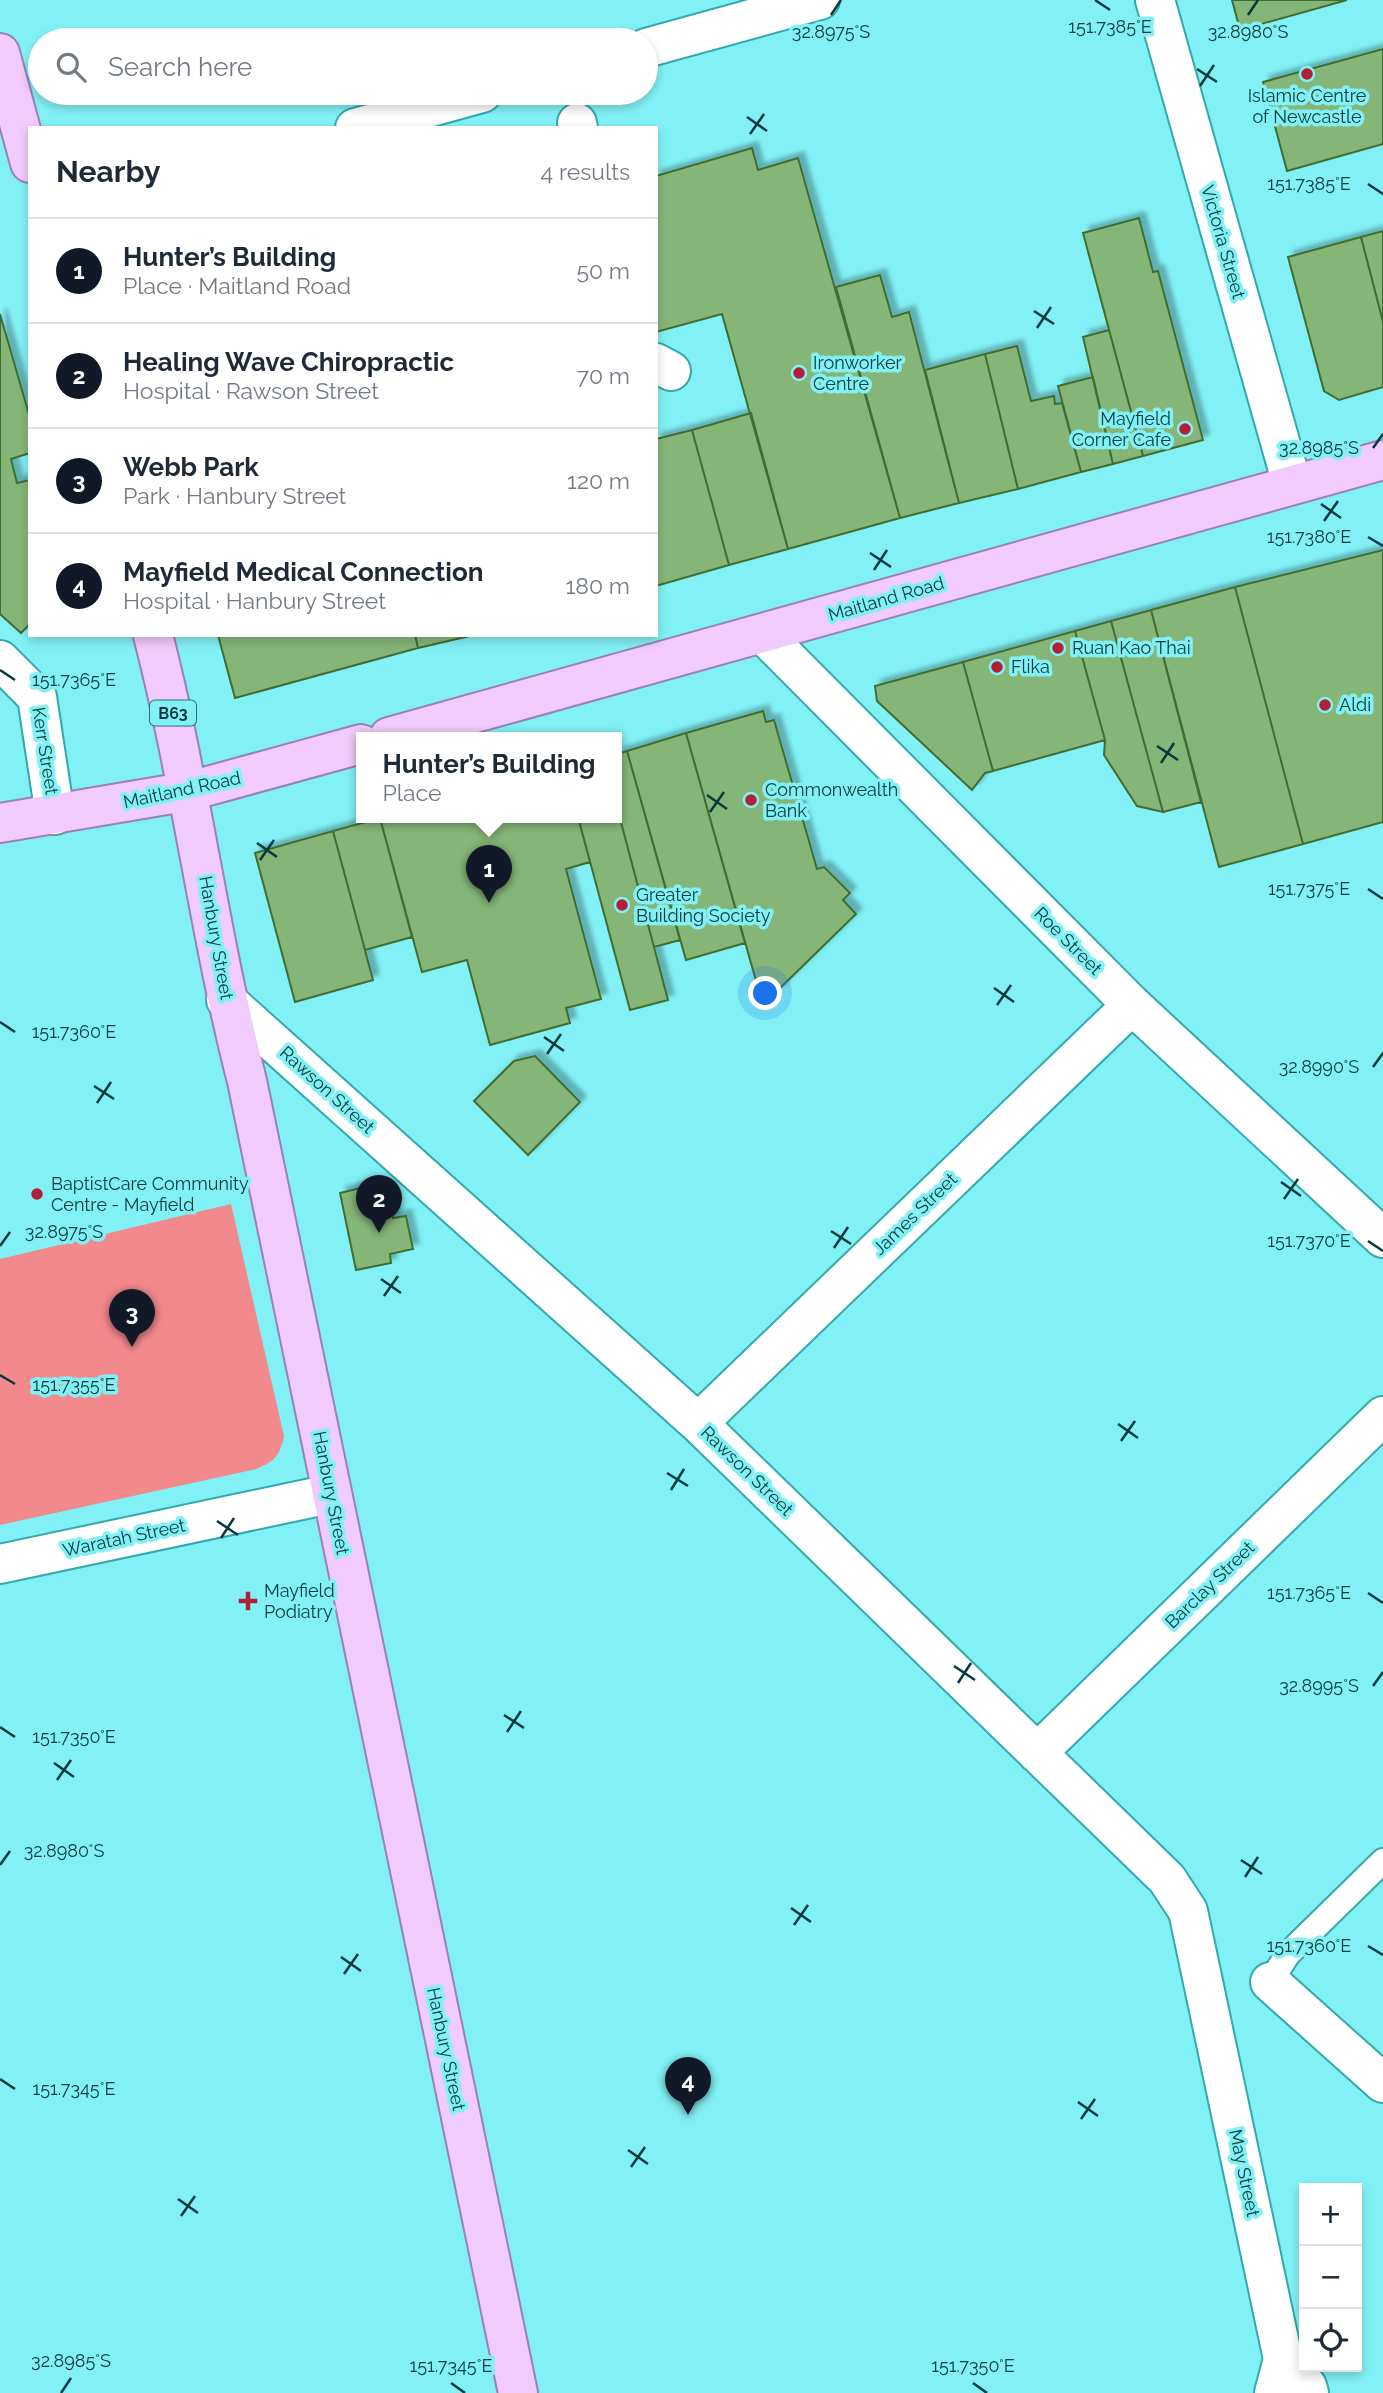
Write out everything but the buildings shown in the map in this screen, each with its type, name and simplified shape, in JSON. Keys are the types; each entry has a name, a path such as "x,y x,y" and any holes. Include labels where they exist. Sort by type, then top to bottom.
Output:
{"main road":[{"path":"0,53 28,156"},
{"name":"Maitland Road","path":"407,732 1383,460"},
{"name":"Hanbury Street","path":"153,637 190,791 226,1000 247,1081 330,1494 518,2393"},
{"name":"Maitland Road","path":"0,823 190,791 356,745"}],"street":[{"path":"658,45 820,0"},
{"name":"Victoria Street","path":"1155,0 1292,484"},
{"path":"362,126 438,105"},
{"name":"Roe Street","path":"762,634 1132,1005 1383,1238"},
{"name":"Kerr Street","path":"0,660 37,697 55,815"},
{"name":"Rawson Street","path":"226,1000 698,1423 1167,1879 1188,1911 1205,1987"},
{"name":"James Street","path":"698,1423 1132,1005"},
{"name":"Barclay Street","path":"1037,1753 1383,1416"},
{"name":"Waratah Street","path":"0,1564 330,1494"},
{"path":"1270,1982 1383,2083"},
{"name":"May Street","path":"1205,1987 1279,2376 1307,2386 1309,2393"}],"lane":[{"path":"1270,1982 1288,1954 1383,1861"}],"shaded area":[{"path":"231,1204 284,1436 277,1454 270,1462 252,1470 0,1525 0,1259"}],"place":[{"name":"Islamic Centre of Newcastle","path":"1307,74"},
{"name":"Ironworker Centre","path":"799,373"},
{"name":"Mayfield Corner Cafe","path":"1185,429"},
{"name":"Ruan Kao Thai","path":"1058,648"},
{"name":"Flika","path":"997,667"},
{"name":"Aldi","path":"1325,705"},
{"name":"Commonwealth Bank","path":"751,800"},
{"name":"Hunter’s Building","path":"489,903"},
{"name":"Greater Building Society","path":"622,905"},
{"name":"BaptistCare Community Centre - Mayfield","path":"37,1194"},
{"name":"Healing Wave Chiropractic","path":"379,1233"},
{"name":"Webb Park","path":"132,1347"},
{"name":"Mayfield Podiatry","path":"248,1601"},
{"name":"Mayfield Medical Connection","path":"688,2115"}]}
